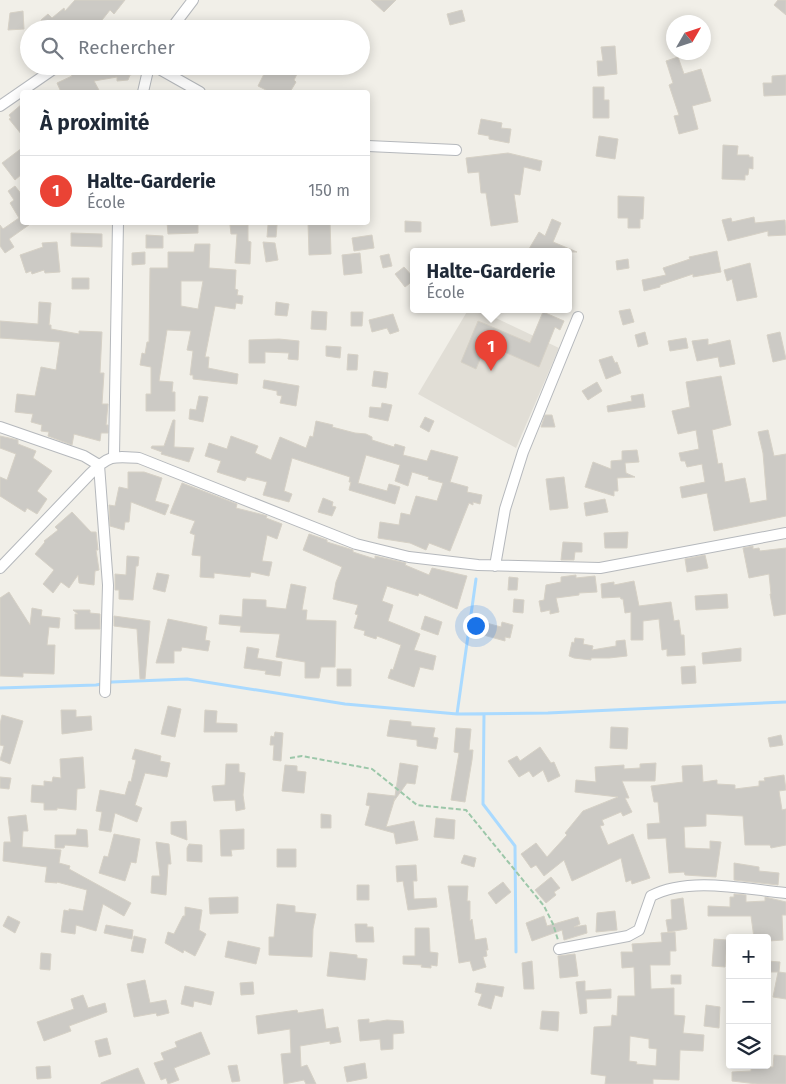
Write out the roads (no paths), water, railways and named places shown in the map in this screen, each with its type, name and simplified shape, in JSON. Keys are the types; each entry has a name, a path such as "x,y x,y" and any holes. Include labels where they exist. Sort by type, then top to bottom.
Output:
{"street":[{"path":"178,20 193,0"},
{"path":"23,90 45,75"},
{"path":"143,90 147,75"},
{"path":"170,75 196,90"},
{"path":"0,106 20,92"},
{"path":"370,146 456,150"},
{"path":"114,456 118,225"},
{"path":"495,566 506,509 523,452 578,317"},
{"path":"0,428 84,456 99,465"},
{"path":"0,568 99,465 114,456 139,458 356,544 409,557 495,566 600,568 786,533"},
{"path":"99,465 108,586 105,686"},
{"path":"559,949 628,936 639,930 651,896 661,891 701,885 786,893"}],"waterway":[{"path":"457,714 476,579"},
{"path":"0,688 96,685 112,682 187,679 345,704 457,714 548,713 786,702"},
{"path":"484,714 483,804 515,846 516,952"}],"place":[{"name":"Halte-Garderie","path":"491,371"}]}
